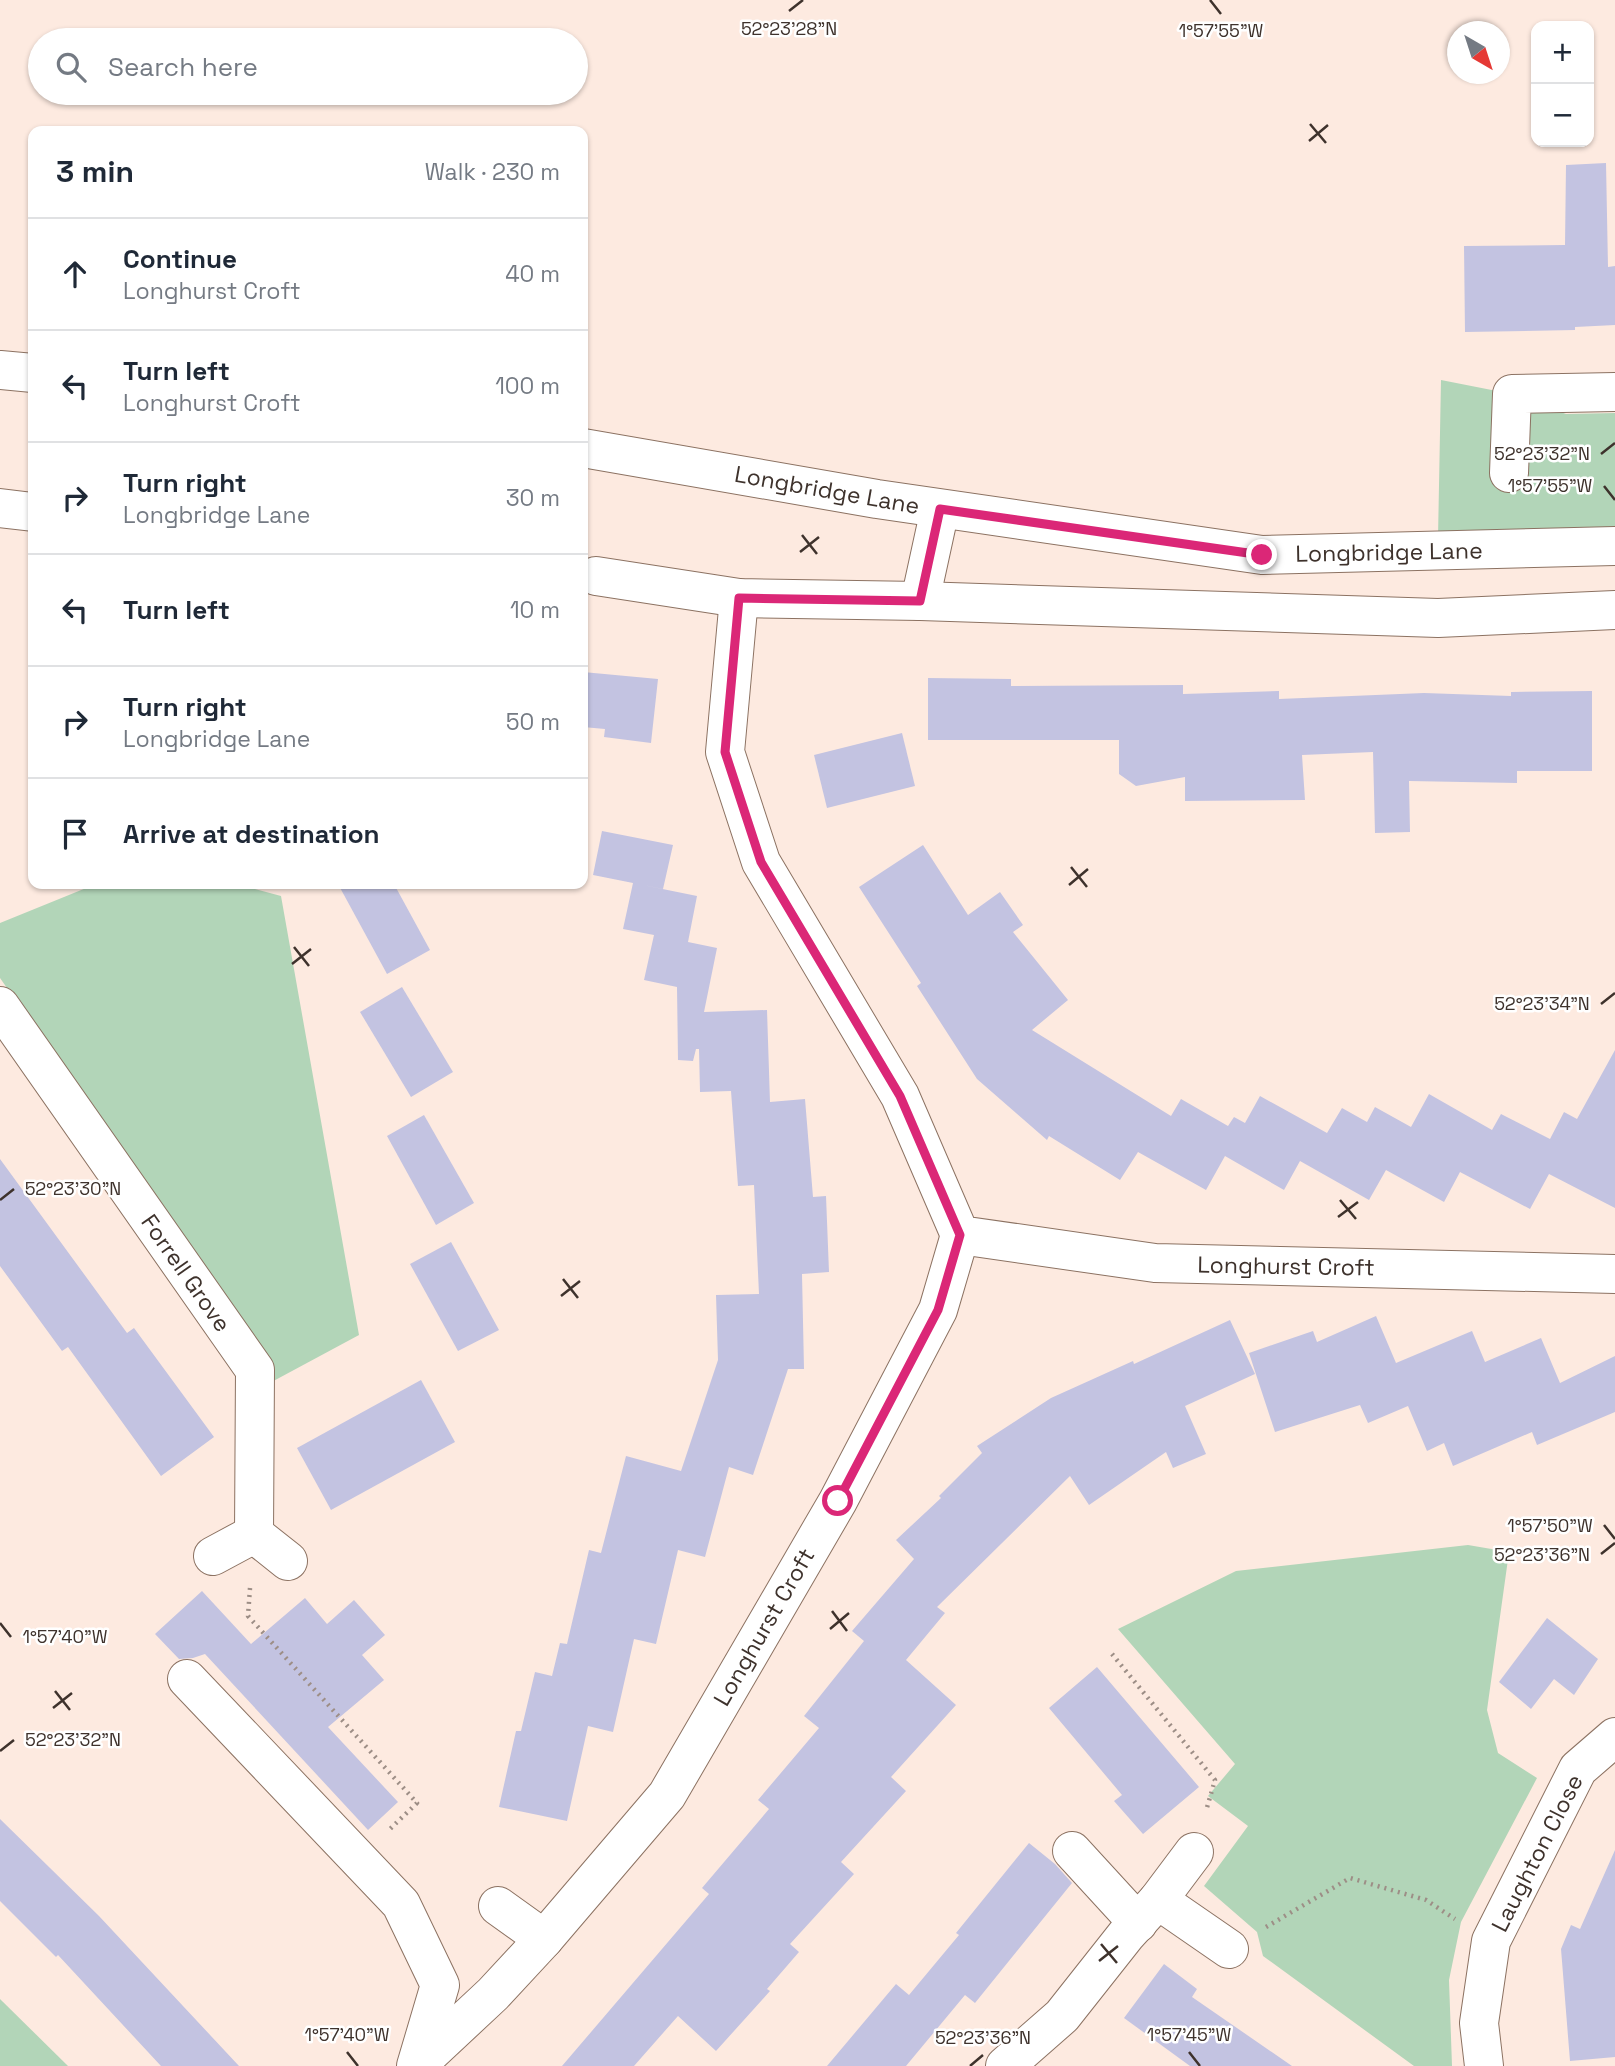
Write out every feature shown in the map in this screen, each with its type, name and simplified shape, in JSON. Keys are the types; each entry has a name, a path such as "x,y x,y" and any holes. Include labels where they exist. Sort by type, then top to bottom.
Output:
{"street":[{"path":"0,370 28,373"},
{"path":"1509,473 1512,394 1615,392"},
{"name":"Longbridge Lane","path":"588,449 940,509 1262,555 1615,546"},
{"path":"0,508 28,511"},
{"path":"920,601 940,509"},
{"path":"596,576 739,598 920,601 1438,618 1615,610"},
{"path":"739,598 725,752 761,862 900,1096 960,1235"},
{"name":"Forrell Grove","path":"0,1006 255,1370 254,1534"},
{"name":"Longhurst Croft","path":"415,2066 493,1994 544,1939 667,1795 838,1501 938,1310 960,1235 1155,1263 1615,1273"},
{"path":"213,1556 254,1534 288,1561"},
{"path":"187,1679 401,1904 440,1985 415,2066"},
{"name":"Laughton Close","path":"1484,2066 1479,2023 1491,1941 1578,1769 1615,1737"},
{"path":"1072,1851 1148,1911 1229,1949"},
{"path":"1004,2066 1062,2016 1194,1852"},
{"path":"498,1906 544,1939"}],"path":[{"path":"254,1534 247,1616 417,1803"},
{"path":"1112,1654 1215,1780 1194,1852"},
{"path":"1229,1949 1350,1878 1426,1900 1491,1941"}],"green space":[{"path":"1441,380 1512,394 1566,414 1615,413 1615,530 1438,538"},
{"path":"84,889 255,889 281,896 359,1335 266,1385 259,1349 0,978 0,923"},
{"path":"1468,1545 1509,1552 1487,1710 1498,1753 1537,1778 1461,1922 1449,1980 1452,2066 1414,2066 1263,1956 1257,1932 1204,1886 1248,1826 1208,1796 1235,1764 1118,1629 1236,1571"},
{"path":"0,1999 68,2066 0,2066"}],"building":[{"path":"1606,163 1608,267 1615,266 1615,325 1575,327 1575,330 1465,332 1464,246 1565,245 1566,165"},
{"path":"588,672 658,679 651,743 604,737 605,729 588,727"},
{"path":"928,678 1011,679 1011,686 1183,685 1183,694 1279,691 1279,699 1424,693 1511,696 1511,692 1592,691 1592,771 1517,771 1517,783 1409,781 1410,832 1375,833 1373,752 1302,755 1305,800 1185,801 1185,777 1136,786 1119,774 1119,740 928,740"},
{"path":"902,733 915,786 827,808 814,755"},
{"path":"602,831 673,845 663,889 638,884 697,896 688,942 717,948 704,1012 767,1010 770,1102 805,1099 813,1197 826,1196 829,1272 802,1274 804,1369 788,1369 753,1475 729,1467 705,1557 678,1550 656,1644 634,1639 613,1732 588,1726 567,1821 499,1807 516,1731 521,1731 535,1672 552,1676 560,1643 567,1644 589,1550 601,1553 626,1456 681,1471 718,1360 716,1295 759,1294 754,1185 738,1186 731,1091 700,1092 699,1049 696,1049 693,1061 678,1060 677,987 644,980 654,935 623,929 633,883 593,875"},
{"path":"923,845 968,915 1000,892 1023,925 1013,932 1068,1000 1032,1030 1171,1116 1181,1099 1228,1126 1234,1117 1245,1123 1260,1096 1327,1133 1342,1108 1367,1122 1375,1107 1411,1127 1429,1094 1492,1130 1501,1114 1550,1139 1564,1112 1577,1119 1615,1050 1615,1208 1549,1174 1530,1209 1460,1172 1444,1202 1386,1170 1369,1200 1300,1161 1284,1190 1225,1156 1206,1190 1138,1152 1120,1180 1049,1136 1047,1140 977,1079 917,986 921,983 859,887"},
{"path":"341,889 397,889 430,950 387,974"},
{"path":"402,987 453,1072 411,1097 360,1012"},
{"path":"424,1115 474,1203 436,1225 387,1136"},
{"path":"0,1159 127,1333 134,1328 214,1437 161,1476 68,1347 62,1351 0,1266"},
{"path":"451,1242 499,1330 458,1351 410,1264"},
{"path":"1376,1316 1396,1363 1472,1331 1485,1362 1541,1338 1560,1383 1615,1356 1615,1412 1537,1445 1532,1432 1453,1466 1444,1443 1427,1451 1408,1406 1368,1423 1360,1405 1275,1432 1249,1353 1313,1331 1317,1342"},
{"path":"1230,1320 1255,1374 1185,1406 1206,1454 1173,1468 1166,1452 1089,1505 1070,1476 937,1607 945,1613 906,1660 956,1705 891,1777 906,1791 841,1862 854,1874 790,1944 799,1952 767,1989 770,1991 716,2051 678,2016 634,2066 562,2066 709,1894 702,1888 769,1809 758,1800 819,1728 804,1716 864,1641 852,1631 914,1559 896,1540 941,1498 939,1496 982,1453 977,1446 1051,1398"},
{"path":"421,1380 455,1442 331,1510 297,1448"},
{"path":"202,1591 251,1644 305,1598 327,1624 354,1600 385,1635 362,1655 384,1680 328,1727 398,1802 368,1830 205,1654 179,1659 155,1634"},
{"path":"1547,1618 1598,1659 1574,1695 1554,1679 1531,1709 1499,1682"},
{"path":"1097,1667 1199,1787 1143,1834 1114,1801 1122,1795 1049,1708"},
{"path":"0,1819 99,1916 239,2066 161,2066 58,1955 56,1957 0,1901"},
{"path":"1029,1843 1055,1864 1072,1883 975,2003 965,1995 906,2066 827,2066 896,1984 909,1995"},
{"path":"1615,1850 1615,2057 1570,2061 1561,1949 1571,1925 1580,1929"},
{"path":"1164,1964 1197,1989 1192,1997 1292,2066 1190,2066 1124,2018"}],"route":[{"path":"838,1501 938,1310 960,1235 900,1096 761,862 725,752 739,598 920,601 940,509 1262,555"}]}
